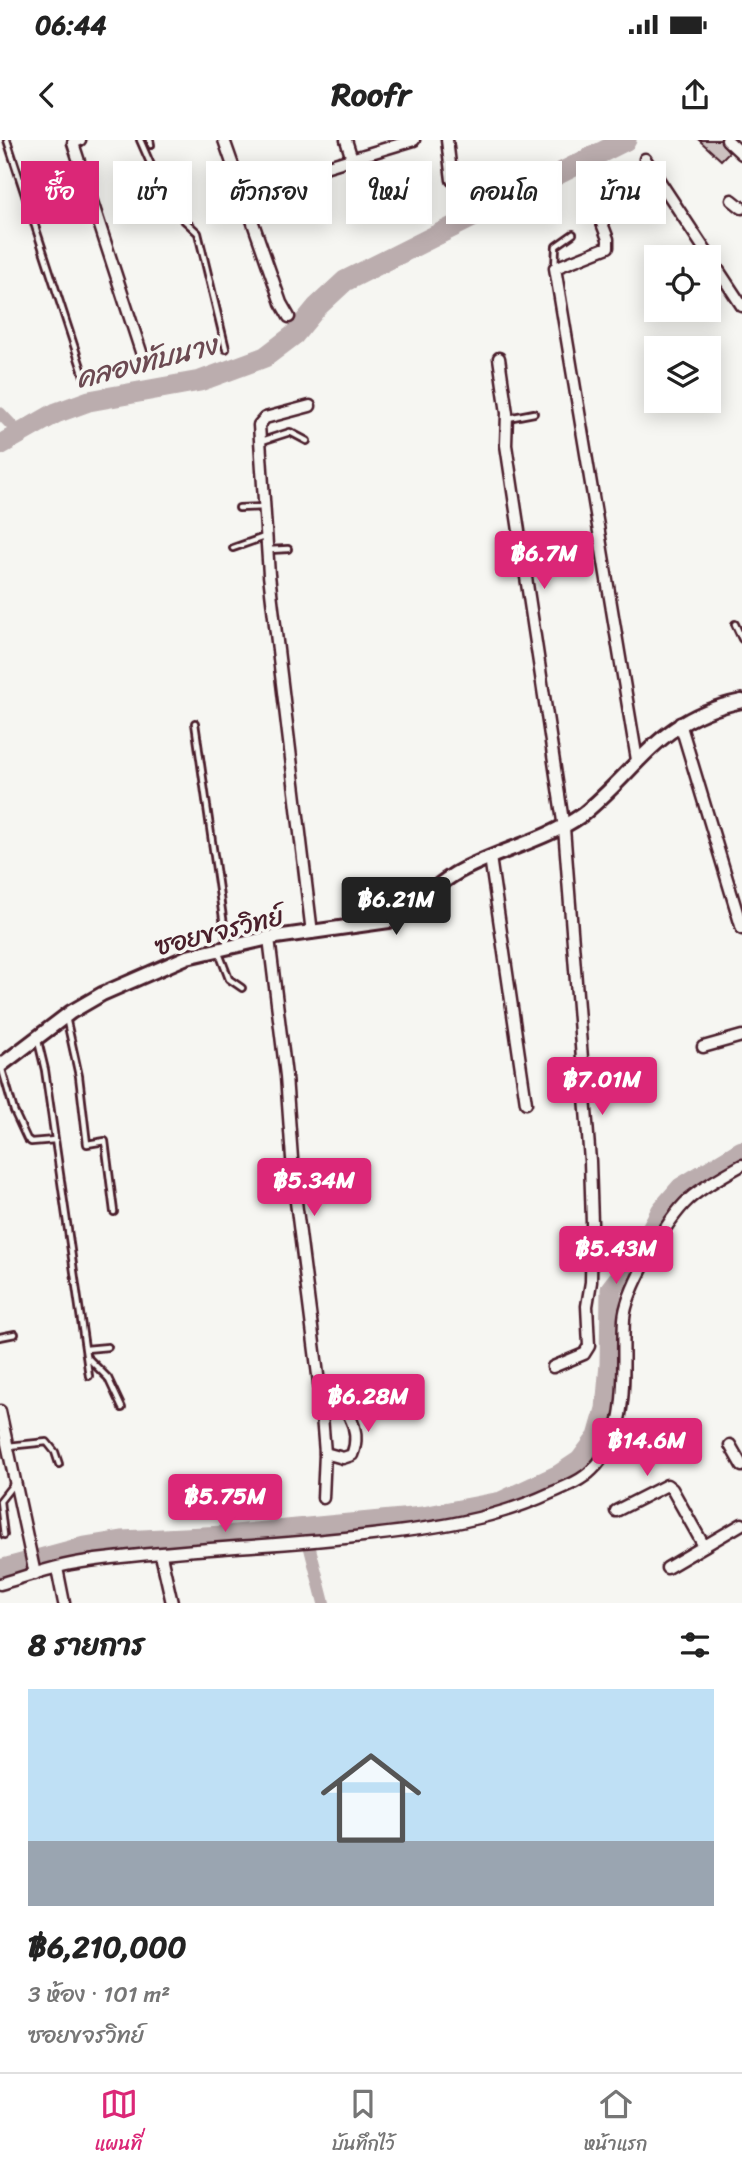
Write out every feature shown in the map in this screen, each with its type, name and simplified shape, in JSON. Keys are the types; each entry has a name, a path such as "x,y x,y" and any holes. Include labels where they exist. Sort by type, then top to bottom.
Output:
{"street":[{"path":"80,140 73,143 144,361"},
{"path":"224,140 281,303 289,317"},
{"path":"346,140 352,159"},
{"path":"332,165 414,140"},
{"path":"447,140 450,161"},
{"path":"727,140 742,154"},
{"path":"645,159 742,306"},
{"path":"732,200 742,208"},
{"path":"603,224 608,247 555,268 638,760"},
{"path":"499,358 507,418 506,445 564,828 590,1161 592,1235 587,1306 589,1346 584,1353 553,1367"},
{"path":"310,406 265,418 259,425 268,550 312,933"},
{"name":"ซอยขจรวิทย์","path":"1,1066 66,1016 133,979 187,957 269,938 389,921 409,910 461,870 564,828 600,801 638,760 680,723 708,709 742,701"},
{"path":"680,723 742,929"},
{"path":"490,857 526,1103"},
{"path":"269,938 286,1076 294,1185 320,1391 325,1453 323,1498"},
{"path":"703,1047 742,1036"},
{"path":"0,1584 34,1570 79,1562 292,1545 441,1527 476,1520 536,1500 570,1485 591,1471 605,1454 619,1421 624,1388 624,1318 634,1285 673,1218 688,1200 742,1165"},
{"path":"320,1391 334,1396 348,1410 354,1450 352,1455 343,1458 325,1453"},
{"path":"0,1411 34,1570"},
{"path":"730,1445 742,1466"},
{"path":"616,1511 667,1485 672,1489 704,1546"},
{"path":"667,1567 742,1524"},
{"path":"161,1555 172,1603"},
{"path":"58,1567 64,1603"}],"lane":[{"path":"7,140 84,376"},
{"path":"140,140 169,206 198,233 226,349"},
{"path":"555,268 556,246 573,234"},
{"path":"507,418 534,413"},
{"path":"262,441 290,432 307,441"},
{"path":"239,508 266,507"},
{"path":"233,548 251,539 267,536"},
{"path":"268,550 288,549"},
{"path":"735,624 742,639"},
{"path":"195,723 223,948 229,979 242,988"},
{"path":"66,1016 79,1076 87,1144 105,1140 114,1212"},
{"path":"37,1037 45,1070 89,1376"},
{"path":"1,1066 14,1111 27,1139 31,1142 55,1140"},
{"path":"0,1337 15,1334"},
{"path":"86,1349 108,1347"},
{"path":"87,1357 108,1378 122,1408"},
{"path":"8,1447 47,1443 55,1452 59,1464"},
{"path":"4,1535 0,1501 15,1482"}],"building":[{"path":"699,140 720,140 729,152 721,160"}],"waterway":[{"name":"คลองทับนาง","path":"0,445 56,413 89,401 200,381 265,357 294,335 317,307 345,281 626,140"},
{"path":"0,413 19,433"},
{"path":"0,1570 85,1547 122,1541 224,1536 423,1517 501,1502 559,1475 580,1461 598,1437 606,1409 610,1364 611,1289 638,1254 662,1210 681,1188 742,1151"},
{"path":"305,1529 324,1603"}]}
